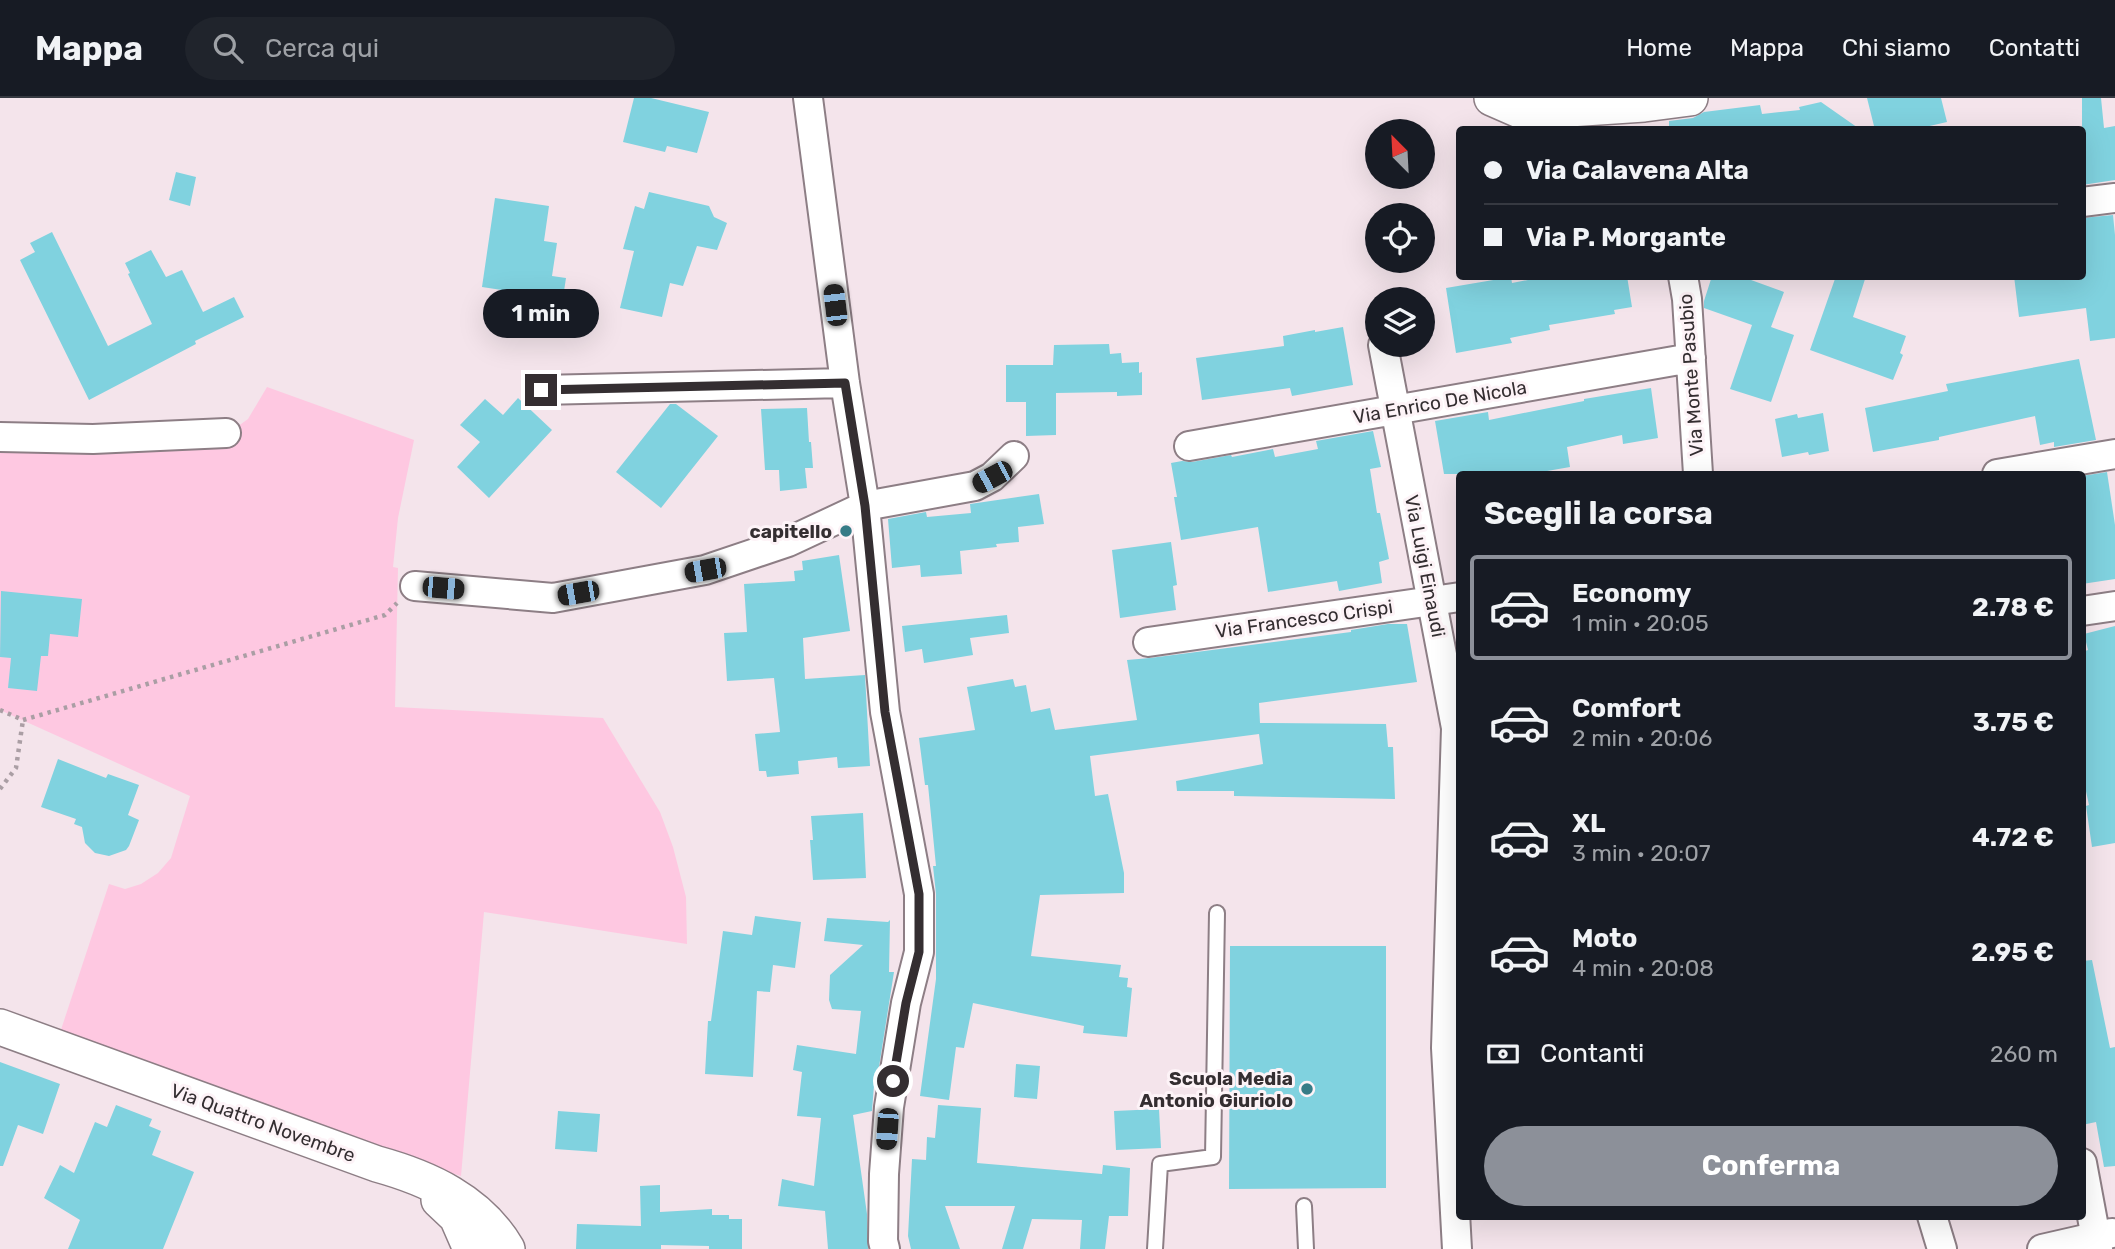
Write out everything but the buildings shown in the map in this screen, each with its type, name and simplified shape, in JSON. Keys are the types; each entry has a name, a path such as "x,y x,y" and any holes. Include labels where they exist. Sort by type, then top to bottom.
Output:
{"street":[{"path":"808,98 845,383 865,506 885,712 919,894 919,952 906,1003 889,1107 884,1174 884,1249"},
{"path":"1492,98 1524,112 1536,105 1644,104 1690,98"},
{"path":"2086,202 2115,198"},
{"name":"Via Monte Pasubio","path":"1684,280 1698,471"},
{"name":"Via Luigi Einaudi","path":"1385,357 1396,410 1446,599 1456,706"},
{"name":"Via Enrico De Nicola","path":"1189,446 1691,358"},
{"path":"541,390 845,383"},
{"path":"0,437 93,439 226,433"},
{"path":"2015,471 2115,454"},
{"path":"415,586 553,598 705,570 788,542 865,506 975,486 992,477 1014,456"},
{"name":"Via Francesco Crispi","path":"1148,642 1446,599"},
{"path":"2086,610 2115,606"},
{"name":"Via Luigi Einaudi","path":"1456,780 1446,1048 1457,1249"},
{"name":"Via Quattro Novembre","path":"0,1027 377,1164 412,1174 456,1195 498,1233 507,1249"},
{"path":"412,1174 457,1217 471,1249"},
{"path":"2042,1249 2103,1239 2086,1177"},
{"path":"1934,1220 1942,1249"}],"lane":[{"path":"1154,1249 1160,1164 1213,1157 1217,913"},
{"path":"1304,1206 1306,1249"}],"path":[{"path":"0,710 23,720 385,615 415,586"},
{"path":"0,789 16,768 23,720"}],"shaded area":[{"path":"267,387 414,440 398,518 393,567 398,568 395,707 603,718 660,812 673,847 686,897 687,944 484,912 461,1176 53,1054 109,884 125,889 141,884 158,873 171,858 190,796 0,710 0,428 230,432 248,419"}],"place":[{"name":"capitello","path":"846,531"},
{"name":"Scuola Media Antonio Giuriolo","path":"1307,1089"}],"route":[{"path":"541,390 845,383 865,506 885,712 919,894 919,952 906,1003 893,1081"}]}
